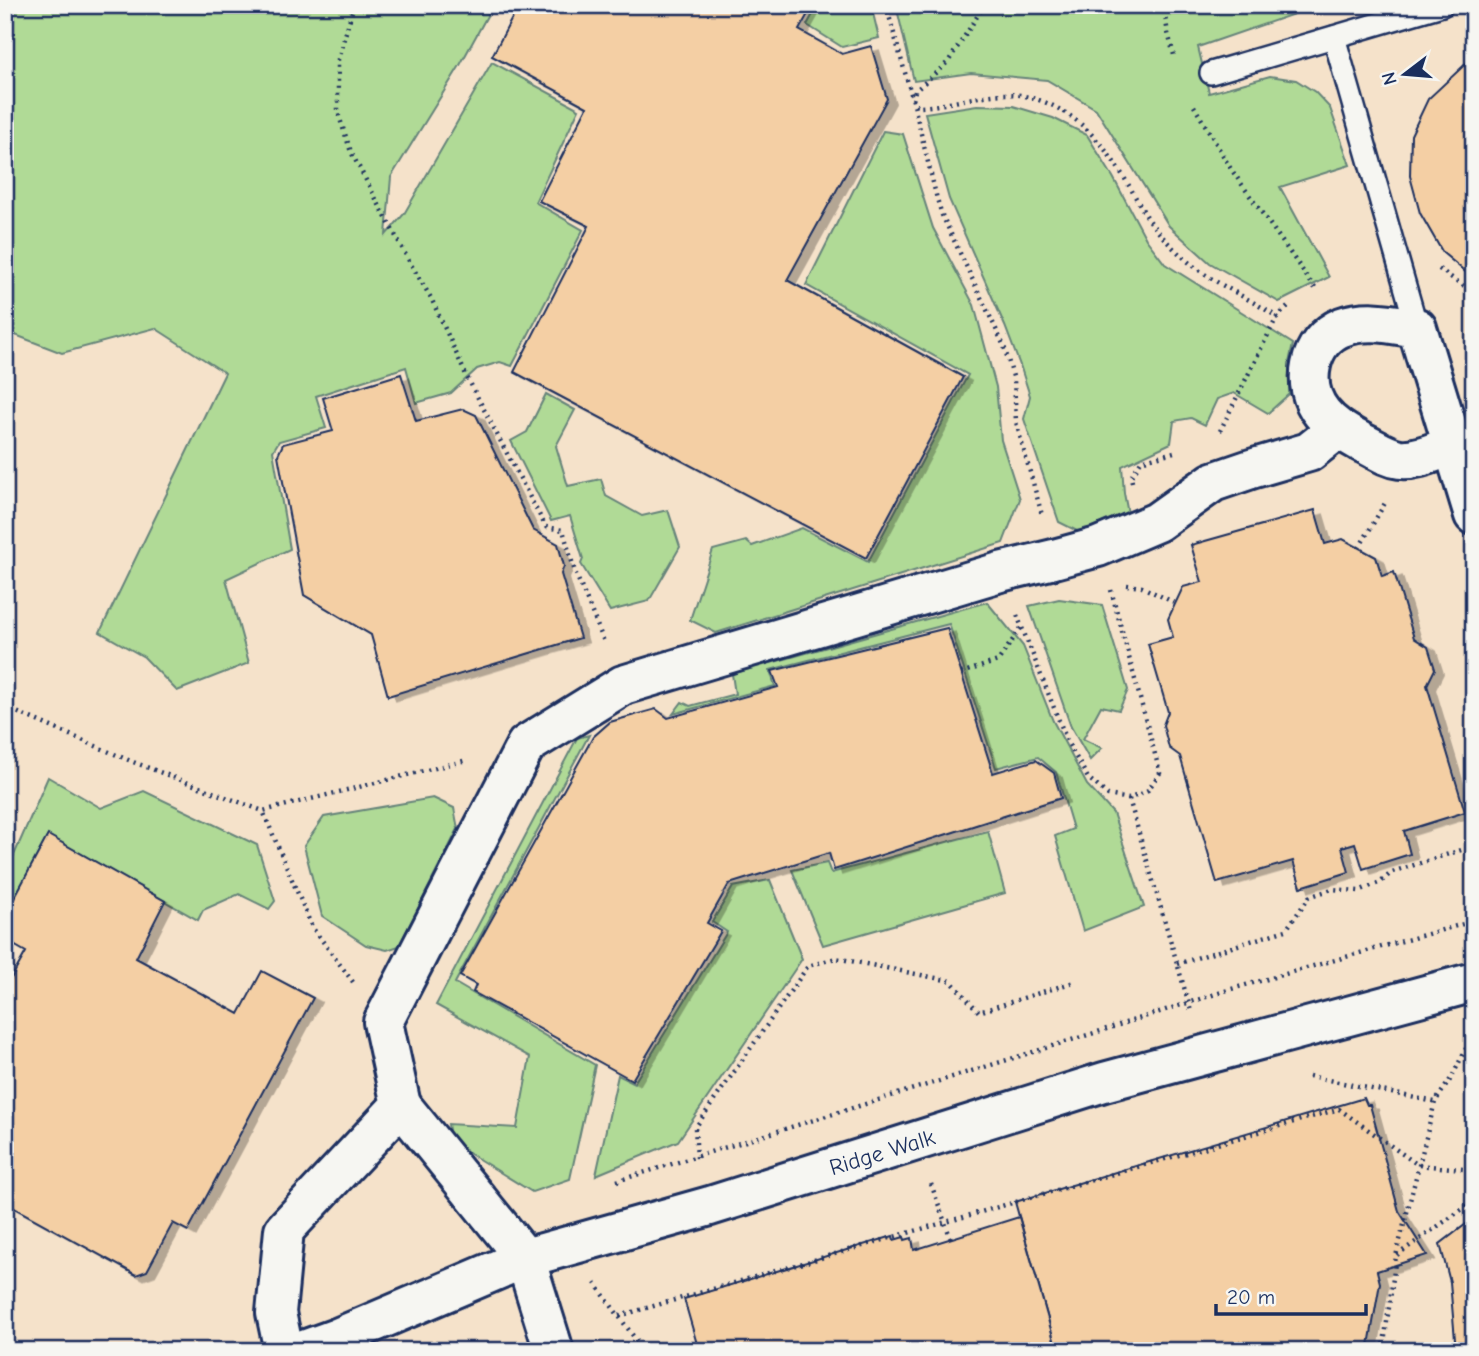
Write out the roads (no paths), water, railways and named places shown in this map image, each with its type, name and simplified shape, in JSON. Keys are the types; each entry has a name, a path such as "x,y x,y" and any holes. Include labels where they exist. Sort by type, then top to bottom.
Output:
{"street":[{"path":"1452,446 1402,459 1387,456 1338,429 1322,413 1315,400 1309,383 1310,363 1331,337 1374,321 1417,328 1474,515"},
{"path":"554,1351 525,1258 401,1105 383,1022 526,745 623,685 1000,572 1054,559 1103,564 1213,482 1309,452 1338,429"},
{"name":"Ridge Walk","path":"301,1351 525,1258 710,1206 1104,1082 1474,982"},
{"path":"284,1351 276,1314 284,1230 401,1105"}],"lane":[{"path":"1211,73 1442,5"},
{"path":"1334,37 1417,328"}]}
